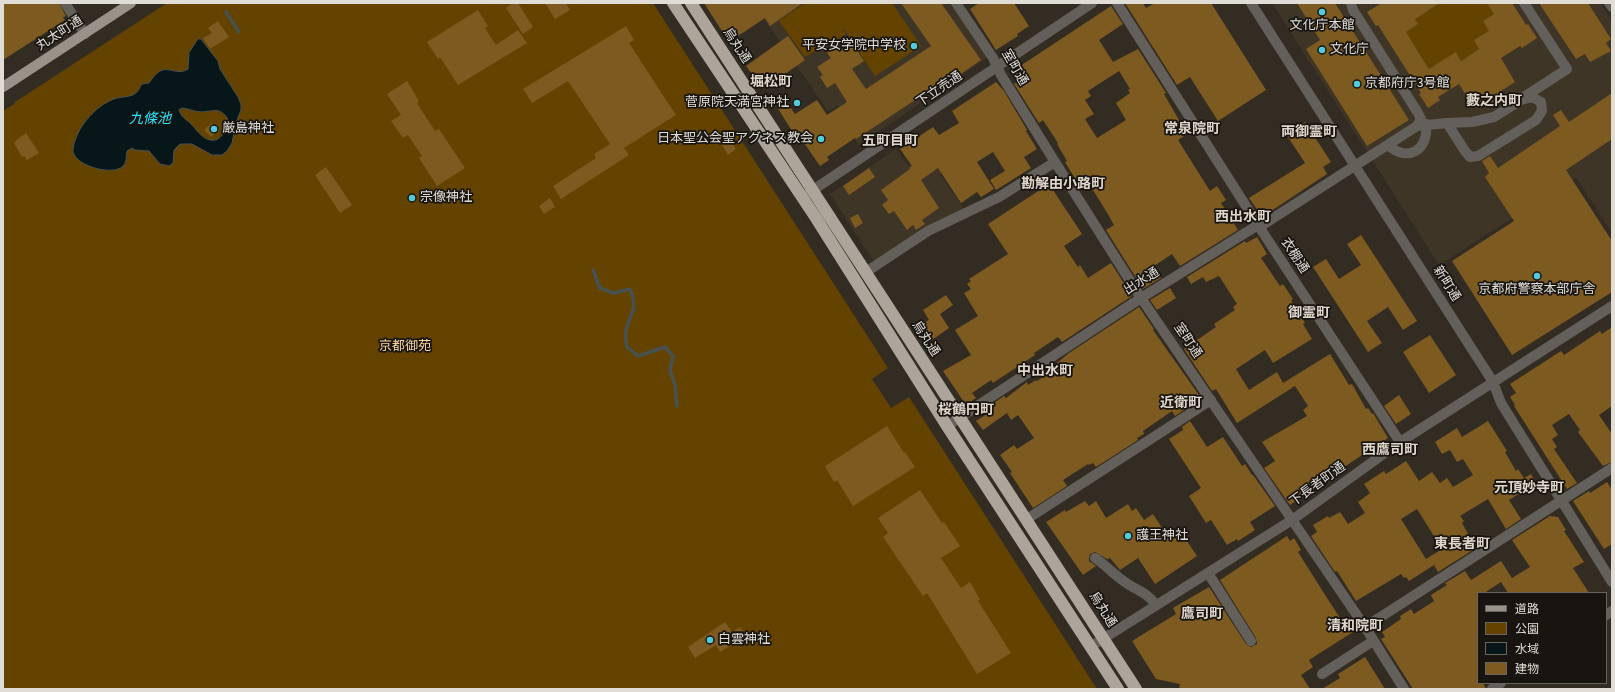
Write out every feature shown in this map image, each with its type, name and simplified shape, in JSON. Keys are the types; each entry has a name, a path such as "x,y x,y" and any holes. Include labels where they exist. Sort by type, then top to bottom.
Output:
{"highway":[{"name":"烏丸通","path":"673,3 802,198 947,426 1097,643 1136,689"},
{"name":"烏丸通","path":"691,3 814,190 959,418 1026,519 1097,643 1118,689"}],"main road":[{"name":"丸太町通","path":"3,87 131,3"}],"street":[{"path":"65,3 85,34"},
{"name":"室町通","path":"956,3 1141,298 1365,628 1404,689"},
{"name":"下立売通","path":"802,198 1092,3"},
{"name":"衣棚通","path":"1117,3 1258,225 1400,442"},
{"name":"新町通","path":"1251,3 1492,382 1501,403 1612,582"},
{"path":"1351,3 1418,113 1422,125 1427,133 1425,142 1418,150 1409,153 1401,153 1393,150 1388,145"},
{"path":"1422,125 1472,122 1494,117 1567,69 1524,3"},
{"path":"1609,3 1612,7"},
{"path":"1446,123 1470,157 1478,156 1536,120 1542,111 1540,102 1532,97 1521,100"},
{"name":"出水通","path":"947,426 1141,298 1258,225 1264,224 1355,165 1422,125"},
{"path":"866,272 928,231 999,197 1055,162"},
{"name":"下長者町通","path":"1097,643 1292,520 1400,442 1612,306"},
{"path":"1026,519 1211,400"},
{"path":"1365,628 1612,468"},
{"path":"1095,558 1106,565 1126,584 1150,597 1156,605"},
{"path":"1208,573 1251,641"},
{"path":"1322,674 1373,641"}],"shaded area":[{"path":"753,3 950,3 987,58 859,145 842,120 846,117 838,105 828,111"},
{"path":"1272,3 1600,3 1612,22 1612,233 1576,177 1439,265"},
{"path":"896,149 908,166 930,153 943,173 940,175 964,209 874,262 830,194"}],"green space":[{"name":"京都御苑","path":"167,3 653,3 888,368 872,379 891,408 909,397 1097,689 3,689 3,111"},
{"path":"805,3 892,3 921,46 875,76 844,29 843,30 846,34 822,49 821,47 805,57 779,21"},
{"path":"1421,3 1427,12 1440,3 1487,3 1494,14 1483,21 1487,27 1506,32 1486,33 1474,40 1479,49 1461,61 1456,52 1435,78 1406,32 1418,24 1414,17"}],"water":[{"name":"九條池","path":"198,39 201,39 218,61 220,69 241,104 241,110 236,123 232,143 227,151 222,155 212,155 192,144 180,144 174,150 173,163 169,166 160,164 149,151 135,150 132,148 127,151 126,161 123,166 118,169 111,170 94,168 85,164 74,155 73,149 78,133 93,112 114,99 135,94 142,84 149,83 160,71 167,70 181,72 188,69 189,53","holes":["183,108 200,112 219,111 228,119 224,132 216,140 207,139 184,118 179,110"]}],"building":[{"path":"3,3 59,3 66,16 63,17 65,20 3,60"},
{"path":"513,3 518,3 533,27 523,34 506,8"},
{"path":"545,3 566,3 570,10 555,19"},
{"path":"704,3 803,3 770,26 765,18 729,42"},
{"path":"901,3 941,3 981,60 958,76 956,73 856,139 855,138 827,157 829,160 820,166 798,134 795,136 777,107 786,101 795,114 817,100 827,115 847,102 835,83 827,88 820,77 823,75 817,67 831,58 827,53 838,45 842,50 852,43 864,61 852,69 866,89 931,46"},
{"path":"979,3 1014,3 1029,26 1017,34 1018,36 996,50 970,9"},
{"path":"1125,3 1143,3 1146,8 1155,3 1211,3 1266,90 1218,121 1190,77 1177,85"},
{"name":"京都府庁3号館","path":"1297,3 1335,3 1409,120 1367,146 1306,49 1320,40"},
{"path":"1382,3 1440,3 1415,19 1418,24 1406,32 1429,69 1456,52 1461,61 1479,49 1474,40 1489,31 1483,21 1494,14 1487,3 1512,3 1526,25 1528,24 1537,38 1522,48 1520,46 1501,58 1515,82 1498,93 1502,98 1493,104 1488,98 1474,108 1459,84 1438,97 1440,100 1428,108 1419,94 1421,93 1378,25 1376,26 1367,12"},
{"path":"1539,3 1588,3 1611,39 1606,43 1611,51 1590,62 1585,54 1576,59"},
{"path":"1111,6 1123,24 1099,40 1113,62 1138,49 1166,93 1164,94 1187,134 1178,140 1210,191 1217,186 1226,200 1221,203 1238,230 1180,266 1172,254 1154,266 1161,278 1143,289 1106,230 1114,225 1109,216 1088,182 1080,187 1065,162 1067,161 1057,144 1058,143 1043,120 1039,123 1014,84 1017,82 1011,72","holes":["1119,71 1130,89 1128,90 1130,93 1116,103 1126,120 1097,138 1085,119 1094,114 1085,100 1091,96 1088,91"]},
{"path":"478,10 488,26 485,28 496,45 518,30 527,43 458,85 440,57 438,59 427,42"},
{"path":"218,21 229,37 210,49 203,38 212,33 208,28"},
{"path":"626,26 634,40 629,43 676,115 624,148 629,155 561,199 553,186 596,158 594,154 610,144 568,81 532,103 523,89"},
{"path":"788,36 805,60 763,89 746,66"},
{"path":"407,81 419,101 417,103 435,131 439,129 465,168 437,186 419,158 422,156 408,135 403,138 391,121 401,115 387,94"},
{"path":"996,82 1004,91 1037,149 1024,157 1031,168 996,190 990,180 1005,171 993,152 977,162 994,189 981,197 977,192 961,203 938,168 921,180 939,208 922,220 925,224 916,230 913,225 907,230 894,211 889,214 882,205 888,200 881,190 912,166 900,149 933,127 939,135 959,123 952,111"},
{"name":"京都府警察本部庁舎","path":"1612,93 1612,139 1566,170 1612,241 1612,292 1512,355 1452,261 1514,221 1485,177 1489,173 1482,161 1490,156 1498,168 1560,126 1553,115 1561,110 1569,122"},
{"path":"1305,122 1331,162 1323,167 1327,174 1262,217 1249,198 1305,163 1286,134"},
{"path":"212,123 219,130 211,137 204,130"},
{"path":"26,133 39,153 27,160 24,156 22,157 14,143"},
{"path":"726,133 736,149 728,155 718,138"},
{"path":"326,167 352,205 340,213 315,175"},
{"path":"869,168 875,177 849,195 843,186"},
{"path":"1049,184 1082,234 1064,246 1078,267 1080,265 1088,278 1111,263 1132,296 1062,342 1058,337 1034,353 1035,355 993,383 991,380 972,393 976,398 966,405 943,371 971,355 955,330 978,316 964,293 971,289 967,284 971,281 969,279 1008,254 988,224"},
{"path":"550,198 555,207 544,214 539,206"},
{"path":"858,214 863,223 855,228 850,218"},
{"path":"1361,235 1417,321 1403,330 1388,307 1367,321 1382,343 1368,352 1313,267 1326,259 1339,279 1361,265 1347,244"},
{"path":"1257,237 1267,254 1261,258 1280,286 1283,284 1293,299 1291,300 1305,323 1303,324 1312,339 1273,363 1265,350 1236,369 1249,390 1277,372 1283,383 1330,354 1349,385 1352,384 1366,409 1368,408 1372,414 1373,413 1388,438 1290,505 1264,468 1275,461 1262,442 1307,416 1303,410 1308,406 1295,386 1237,423 1216,389 1212,391 1184,349 1216,327 1214,324 1235,310 1233,307 1237,304 1219,276 1206,282 1203,277 1191,284 1187,277 1245,241 1246,243"},
{"path":"1170,288 1176,298 1157,310 1150,300"},
{"path":"946,295 953,305 940,314 949,328 929,342 919,326 929,320 923,310"},
{"path":"1139,307 1154,329 1153,330 1201,398 1175,416 1172,411 1143,431 1144,434 1137,438 1138,440 1096,467 1093,463 1088,464 1063,480 1067,486 1033,508 1010,473 1012,472 1000,455 1014,445 1017,449 1034,438 1018,415 1011,420 1007,413 983,430 976,421 987,414 984,410 1004,396 1006,398 1027,382 1028,385 1036,380 1037,381 1059,366 1057,363 1069,353"},
{"path":"1612,327 1612,406 1599,415 1612,434 1612,462 1603,466 1578,432 1580,430 1569,414 1552,425 1558,435 1552,439 1557,447 1554,449 1577,483 1567,489 1514,406 1515,405 1510,397 1516,393 1510,384 1561,351 1564,355 1600,331 1602,334"},
{"path":"1430,335 1456,375 1429,393 1403,352"},
{"path":"1399,395 1411,414 1396,424 1384,406"},
{"path":"1190,421 1207,447 1223,437 1242,466 1245,464 1275,506 1250,522 1255,530 1238,541 1237,539 1227,545 1211,520 1206,523 1189,496 1201,488 1169,439 1183,430 1182,427"},
{"path":"1488,421 1507,451 1505,452 1516,471 1518,469 1524,478 1531,474 1536,483 1509,500 1521,519 1506,529 1488,499 1460,516 1464,521 1462,523 1476,548 1438,572 1434,565 1409,581 1401,574 1356,601 1337,571 1335,572 1311,536 1317,532 1313,525 1328,516 1329,518 1340,512 1348,524 1365,513 1358,502 1370,493 1364,484 1384,471 1386,474 1406,461 1419,481 1432,472 1440,483 1447,478 1453,487 1473,475 1463,459 1457,462 1450,450 1442,454 1435,442 1457,428 1462,437","holes":["1417,509 1442,549 1426,559 1401,519"]},
{"path":"887,426 915,467 853,506 837,480 834,482 825,466"},
{"path":"1607,482 1612,490 1612,544 1604,549 1573,501 1589,491 1590,493"},
{"path":"920,490 942,523 944,522 960,546 941,558 961,588 970,582 980,599 978,601 1011,653 977,674 927,593 923,596 883,537 888,533 878,518"},
{"path":"1085,501 1089,506 1096,501 1106,518 1128,504 1132,511 1136,508 1144,520 1153,514 1168,537 1179,529 1197,556 1155,584 1138,558 1120,570 1110,558 1107,559 1095,552 1090,554 1089,561 1096,566 1083,575 1046,522 1065,510 1066,512"},
{"path":"1550,516 1558,517 1566,530 1564,531 1584,562 1573,568 1588,592 1507,592 1501,582 1486,592 1477,592 1477,684 1484,684 1486,689 1413,689 1381,639 1385,637 1382,632 1401,619 1400,616 1411,609 1414,614 1434,601 1431,595 1447,585 1445,583 1465,571 1471,580 1501,561 1512,578 1530,567 1512,540"},
{"path":"1287,536 1290,541 1294,538 1301,550 1298,552 1344,624 1347,623 1353,632 1309,660 1313,667 1301,675 1310,689 1179,689 1180,684 1156,679 1132,641 1176,614 1173,608 1209,587 1246,644 1251,647 1257,644 1256,638 1220,580"},
{"path":"725,622 732,632 740,627 746,636 720,652 716,645 695,658 688,647"},
{"path":"1365,657 1385,689 1322,689 1340,678 1338,674"}],"waterway":[{"path":"226,12 239,32"},
{"path":"593,270 600,288 613,293 630,289 634,307 626,331 627,347 638,356 665,347 673,356 670,371 675,384 677,406"}],"place":[{"name":"文化庁本館","path":"1322,12"},
{"name":"平安女学院中学校","path":"914,46"},
{"name":"文化庁","path":"1322,50"},
{"name":"京都府庁3号館","path":"1357,84"},
{"name":"菅原院天満宮神社","path":"797,103"},
{"name":"厳島神社","path":"214,129"},
{"name":"日本聖公会聖アグネス教会","path":"821,139"},
{"name":"宗像神社","path":"412,198"},
{"name":"京都府警察本部庁舎","path":"1537,276"},
{"name":"護王神社","path":"1128,536"},
{"name":"白雲神社","path":"710,640"}],"district":[{"name":"堀松町","path":"771,83"},
{"name":"藪之内町","path":"1494,102"},
{"name":"常泉院町","path":"1192,130"},
{"name":"両御霊町","path":"1309,133"},
{"name":"五町目町","path":"890,142"},
{"name":"勘解由小路町","path":"1063,185"},
{"name":"西出水町","path":"1243,218"},
{"name":"御霊町","path":"1309,314"},
{"name":"中出水町","path":"1045,372"},
{"name":"近衛町","path":"1181,404"},
{"name":"桜鶴円町","path":"966,411"},
{"name":"西鷹司町","path":"1390,451"},
{"name":"元頂妙寺町","path":"1529,489"},
{"name":"東長者町","path":"1462,545"},
{"name":"鷹司町","path":"1202,615"},
{"name":"清和院町","path":"1355,627"}]}
